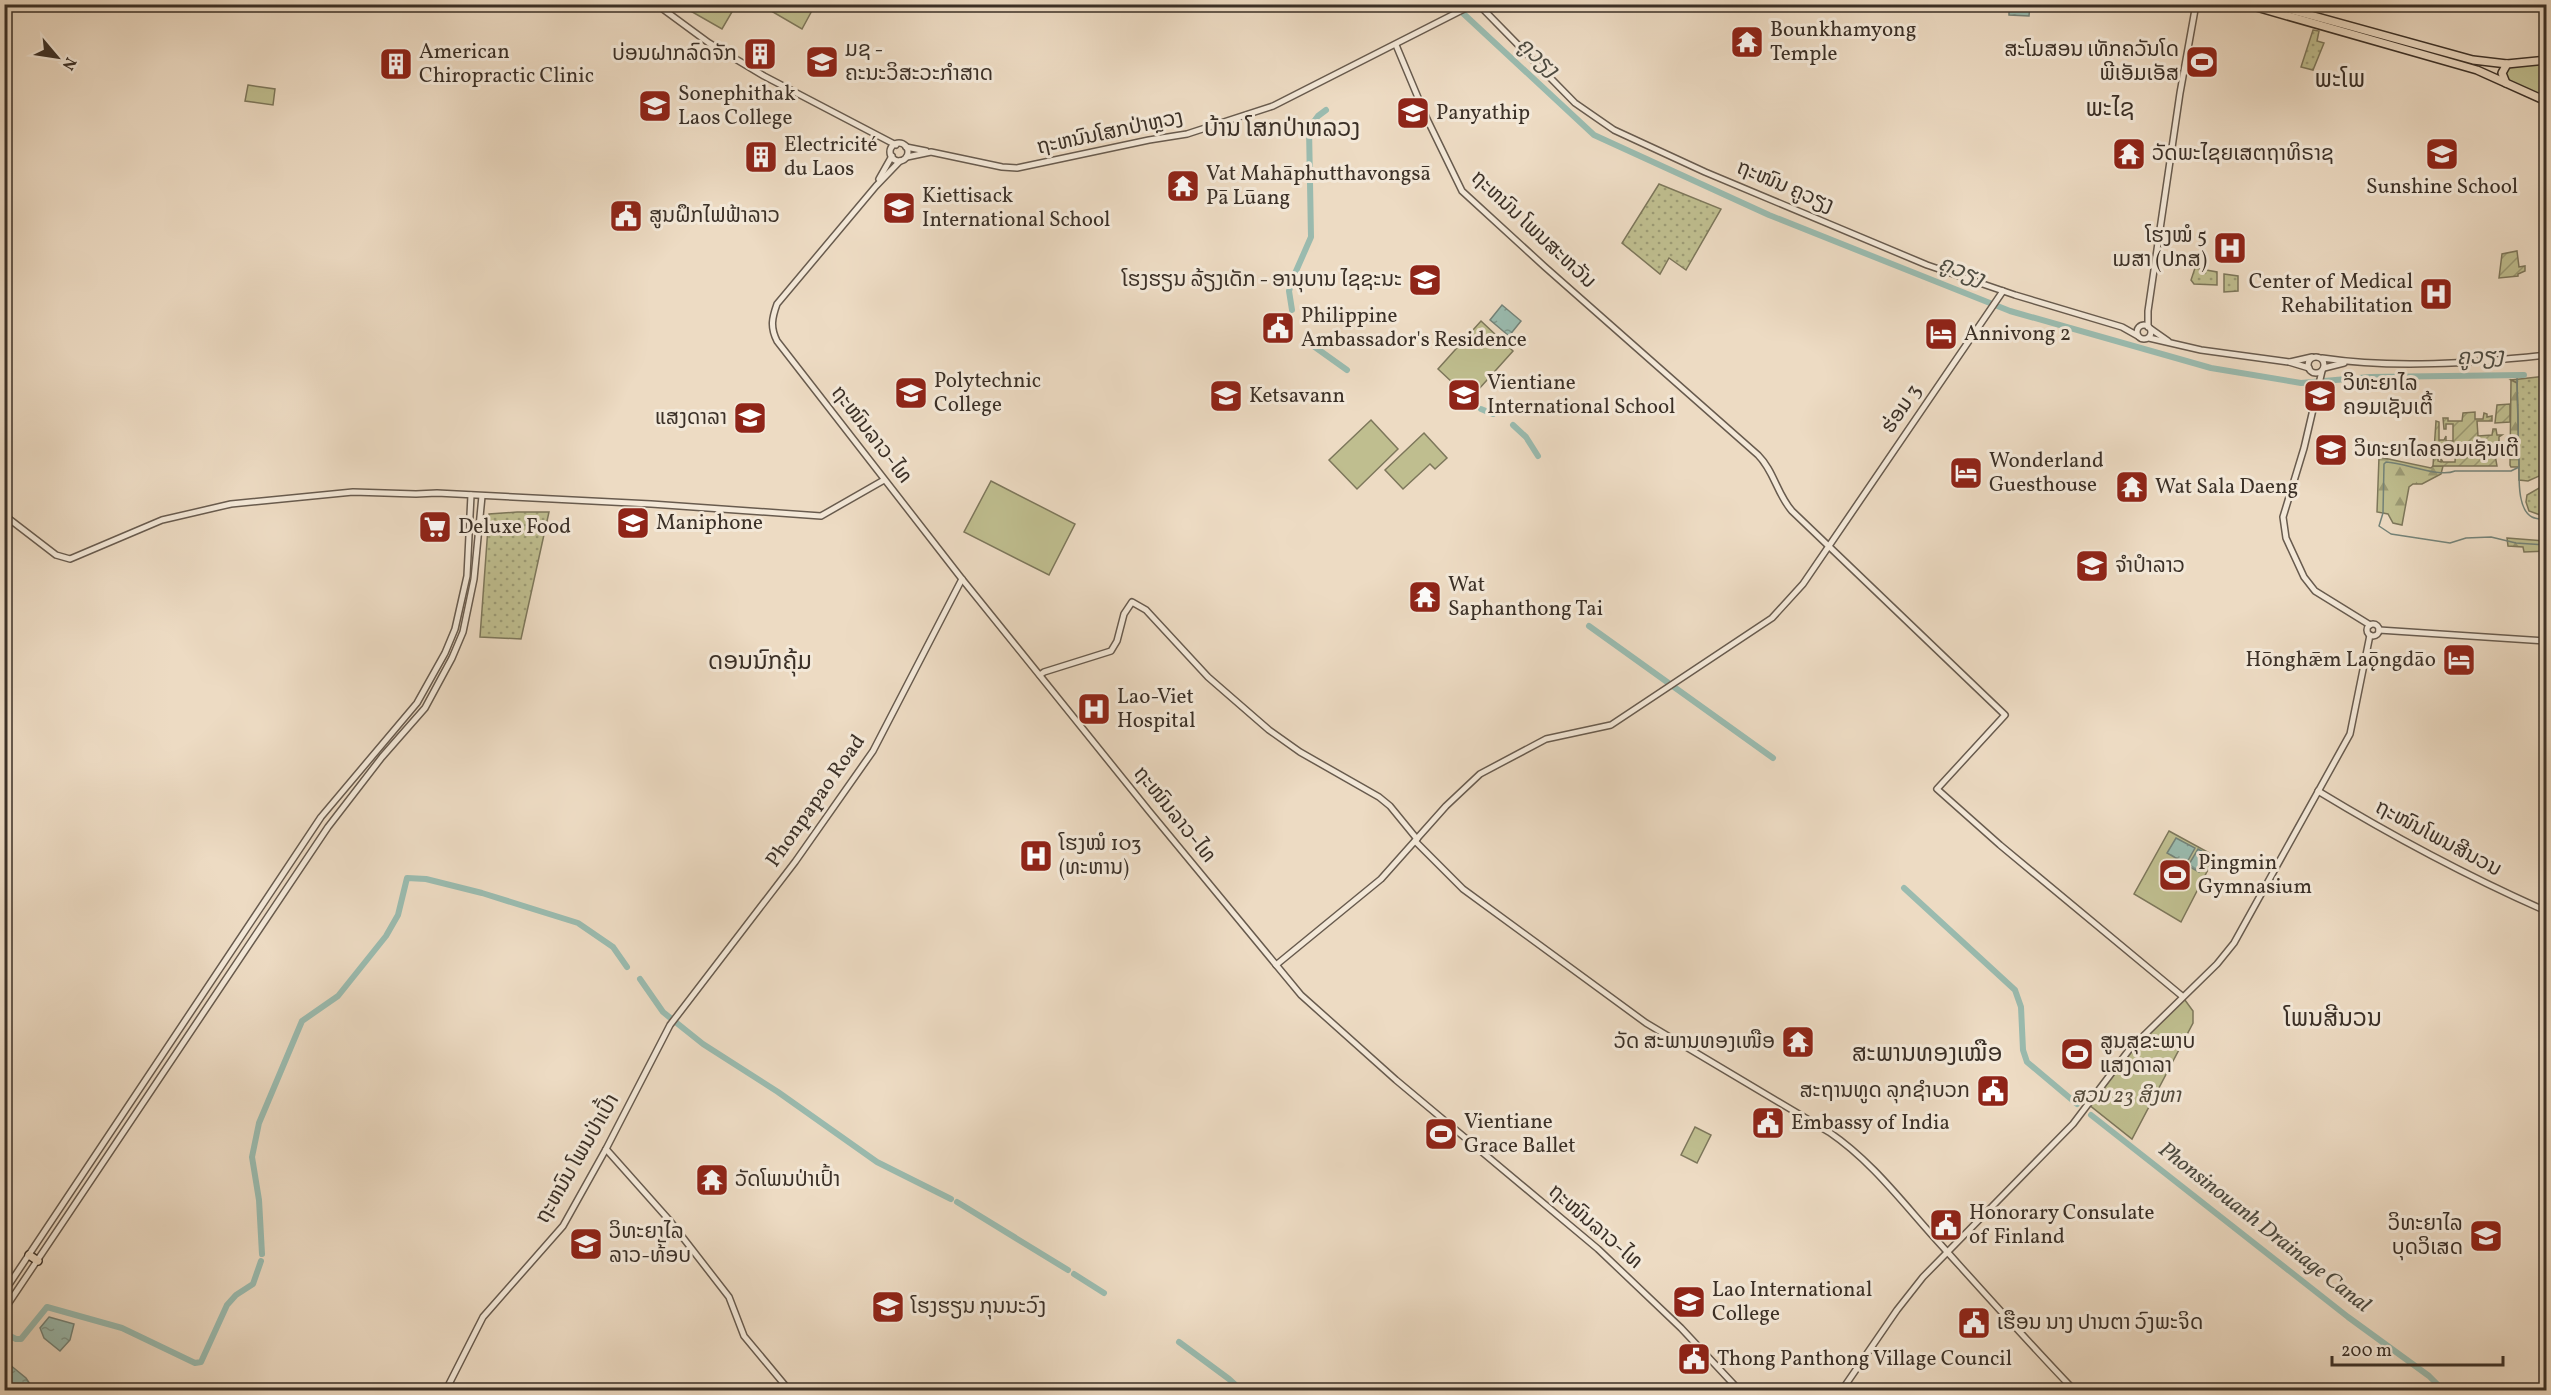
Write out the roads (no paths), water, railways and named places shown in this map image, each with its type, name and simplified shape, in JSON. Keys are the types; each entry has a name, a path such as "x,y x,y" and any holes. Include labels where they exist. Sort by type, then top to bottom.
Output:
{"main road":[{"path":"2246,4 2477,70 2496,73 2499,67 2408,44 2270,4"},
{"path":"2491,64 2547,60"},
{"path":"2507,64 2502,76 2508,84"},
{"path":"2477,70 2547,101"},
{"path":"29,1255 38,1261"}],"street":[{"path":"656,4 704,39 764,76 876,136 906,147 931,152"},
{"path":"2196,4 2180,93 2148,311 2149,338 2265,361 2289,362 2313,357 2349,362 2477,362 2547,355"},
{"name":"ຖະຫນົນໂສກປ່າຫຼວງ","path":"900,161 907,157 931,152 1017,168 1187,134 1273,106 1475,5"},
{"name":"ຖະໜົນ ຄູວຽງ","path":"1475,5 1575,103 1614,130 1810,217 2001,293 2122,327 2144,339 2149,338"},
{"name":"ຖະຫນົນ ໂພນສະຫວັນ","path":"1396,45 1427,119 1462,191 1533,257 1767,464 1783,501 2005,715 1937,789 2182,996"},
{"path":"876,136 900,161"},
{"name":"ຖະໜົນລາວ-ໄທ","path":"876,186 896,144"},
{"path":"906,147 907,157"},
{"name":"ຖະໜົນລາວ-ໄທ","path":"900,161 876,186 777,304 772,316 772,330 777,341 962,579 1301,995 1396,1080 1598,1249 1681,1328 1739,1390"},
{"name":"ຮ່ອມ 3","path":"1275,965 1357,900 1456,795 1480,774 1498,762 1546,739 1605,728 1670,688 1772,618 1803,584 2001,293"},
{"path":"2138,336 2140,326 2148,311"},
{"name":"ຖະໜົນ ຄູວຽງ","path":"2122,327 2149,328"},
{"path":"2149,328 2172,344"},
{"path":"2313,357 2309,362 2317,372"},
{"path":"2322,358 2317,372 2316,390 2304,448 2283,517 2286,538 2304,578 2315,591 2370,625 2376,624 2379,630"},
{"path":"2289,362 2317,372 2349,362"},
{"path":"4,514 56,555 70,559 162,520 231,504 353,492 482,495 821,516 884,480"},
{"path":"4,1292 321,817 417,703 445,653 455,629 468,576 471,495"},
{"path":"4,1310 328,827 382,757 425,708 463,632 474,579 482,495"},
{"name":"Phonpapao Road","path":"670,1025 790,868 873,751 962,579"},
{"path":"1040,675 1111,651 1117,641 1124,614 1132,602 1146,610 1208,677 1238,704 1300,752 1380,797 1390,806 1416,840 1463,889 1646,1023 1829,1132 1856,1151 2000,1313 2074,1390"},
{"path":"1842,1390 1897,1310 1947,1251 2073,1124 2129,1050 2217,964 2234,943 2350,734 2370,635 2367,629 2370,625"},
{"path":"2370,635 2375,635 2379,630"},
{"path":"2379,630 2547,641"},
{"name":"ຖະໜົນໂພນສີນວນ","path":"2318,791 2382,830 2466,874 2547,911"},
{"name":"ຖະຫນົນ ໂພນປ່າເປົ້າ","path":"446,1390 483,1317 563,1226 670,1025"},
{"path":"606,1149 670,1221 729,1297 744,1336 789,1390"}],"water":[{"path":"2009,5 2030,5 2029,16 2009,15"},
{"path":"1502,305 1521,321 1509,336 1490,320"},
{"path":"2176,838 2195,848 2186,864 2167,853"},
{"path":"2198,849 2209,855 2199,872 2188,866"},
{"path":"49,1317 74,1324 70,1340 60,1351 44,1338 40,1328"},
{"path":"4,1360 26,1378 34,1390 5,1390"}],"waterway":[{"name":"ຄູວຽງ","path":"1453,4 1594,135 1769,215 2010,311 2211,368 2301,383 2370,377 2524,375"},
{"path":"1292,310 1289,291 1311,237 1309,128 1326,110"},
{"path":"1312,345 1347,370"},
{"path":"2517,375 2519,466"},
{"path":"1481,409 1493,414"},
{"path":"1513,425 1526,437 1538,456"},
{"path":"2546,520 2532,517 2524,508 2520,495 2519,467 2511,471 2440,473 2394,463 2384,464 2383,513 2379,526 2391,534 2450,543 2466,538 2491,537 2516,543 2546,545"},
{"path":"1589,626 1773,758"},
{"path":"262,1254 259,1200 252,1157 259,1123 302,1021 338,996 386,936 398,915 407,878 426,879 482,893 578,923 613,947 627,967"},
{"name":"Phonsinouanh Drainage Canal","path":"1904,888 2015,990 2021,1007 2023,1050 2027,1062 2077,1104"},
{"path":"640,979 663,1012 703,1044 778,1092 877,1162 951,1199"},
{"name":"Phonsinouanh Drainage Canal","path":"2091,1115 2348,1317 2429,1376 2443,1390"},
{"path":"957,1202 1068,1270"},
{"path":"4,1333 21,1339 47,1307 122,1328 195,1363 201,1362 227,1305 236,1295 253,1284 261,1261"},
{"path":"1074,1274 1104,1293"},
{"path":"1179,1342 1241,1390"}],"place":[{"name":"Bounkhamyong Temple","path":"1747,42"},
{"name":"ບ່ອນຝາກລົດຈັກ","path":"760,54"},
{"name":"ມຊ - ຄະນະວິສະວະກຳສາດ","path":"822,62"},
{"name":"ສະໂມສອນ ເທັກຄວັນໂດ ພີເອັມເອັສ","path":"2202,62"},
{"name":"American Chiropractic Clinic","path":"396,64"},
{"name":"Sonephithak Laos College","path":"655,106"},
{"name":"Panyathip","path":"1413,113"},
{"name":"ວັດພະໄຊຍເສຕຖາທິຣາຊ","path":"2129,154"},
{"name":"Sunshine School","path":"2442,154"},
{"name":"Electricité du Laos","path":"761,157"},
{"name":"Vat Mahāphutthavongsā Pā Lūang","path":"1183,186"},
{"name":"Kiettisack International School","path":"899,208"},
{"name":"ສູນຝຶກໄຟຟ້າລາວ","path":"626,216"},
{"name":"ໂຮງໝໍ 5 ເມສາ (ປກສ)","path":"2230,248"},
{"name":"ໂຮງຮຽນ ລ້ຽງເດັກ - ອານຸບານ ໄຊຊະນະ","path":"1425,280"},
{"name":"Center of Medical Rehabilitation","path":"2436,294"},
{"name":"Philippine Ambassador's Residence","path":"1278,328"},
{"name":"Annivong 2","path":"1941,334"},
{"name":"Polytechnic College","path":"911,393"},
{"name":"Vientiane International School","path":"1464,395"},
{"name":"Ketsavann","path":"1226,396"},
{"name":"ວິທະຍາໄລ ຄອມເຊັນເຕີ້","path":"2320,396"},
{"name":"ແສງດາລາ","path":"750,418"},
{"name":"ວິທະຍາໄລຄອມເຊັນເຕີ","path":"2331,450"},
{"name":"Wonderland Guesthouse","path":"1966,473"},
{"name":"Wat Sala Daeng","path":"2132,487"},
{"name":"Maniphone","path":"633,523"},
{"name":"Deluxe Food","path":"435,527"},
{"name":"ຈຳປຳລາວ","path":"2092,566"},
{"name":"Wat Saphanthong Tai","path":"1425,597"},
{"name":"Hōnghǣm Laǭngdāo","path":"2459,660"},
{"name":"Lao-Viet Hospital","path":"1094,709"},
{"name":"ໂຮງໝໍ 103 (ທະຫານ)","path":"1036,856"},
{"name":"Pingmin Gymnasium","path":"2175,875"},
{"name":"ວັດ ສະພານທອງເໜືອ","path":"1798,1042"},
{"name":"ສູນສຸຂະພາບ ແສງດາລາ","path":"2077,1054"},
{"name":"ສະຖານທູດ ລຸກຊຳບວກ","path":"1993,1091"},
{"name":"Embassy of India","path":"1768,1123"},
{"name":"Vientiane Grace Ballet","path":"1441,1134"},
{"name":"ວັດໂພນປ່າເປົ້າ","path":"712,1180"},
{"name":"Honorary Consulate of Finland","path":"1946,1225"},
{"name":"ວິທະຍາໄລ ບຸດວິເສດ","path":"2486,1236"},
{"name":"ວິທະຍາໄລ ລາວ-ທ້ັອບ","path":"586,1244"},
{"name":"Lao International College","path":"1689,1302"},
{"name":"ໂຮງຮຽນ ກຸນນະວົງ","path":"888,1307"},
{"name":"ເຮືອນ ນາງ ປານຕາ ວົງພະຈິດ","path":"1974,1323"},
{"name":"Thong Panthong Village Council","path":"1694,1359"}],"district":[{"name":"ພະໂພ","path":"2340,81"},
{"name":"ພະໄຊ","path":"2110,110"},
{"name":"ບ້ານ ໂສກປ່າຫລວງ","path":"1282,130"},
{"name":"ດອນນົກຄຸ້ມ","path":"760,663"},
{"name":"ໂພນສີນວນ","path":"2333,1020"},
{"name":"ສະພານທອງເໝືອ","path":"1927,1055"}],"park label":[{"name":"ສວນ 23 ສິງຫາ","path":"2126,1096"}]}
